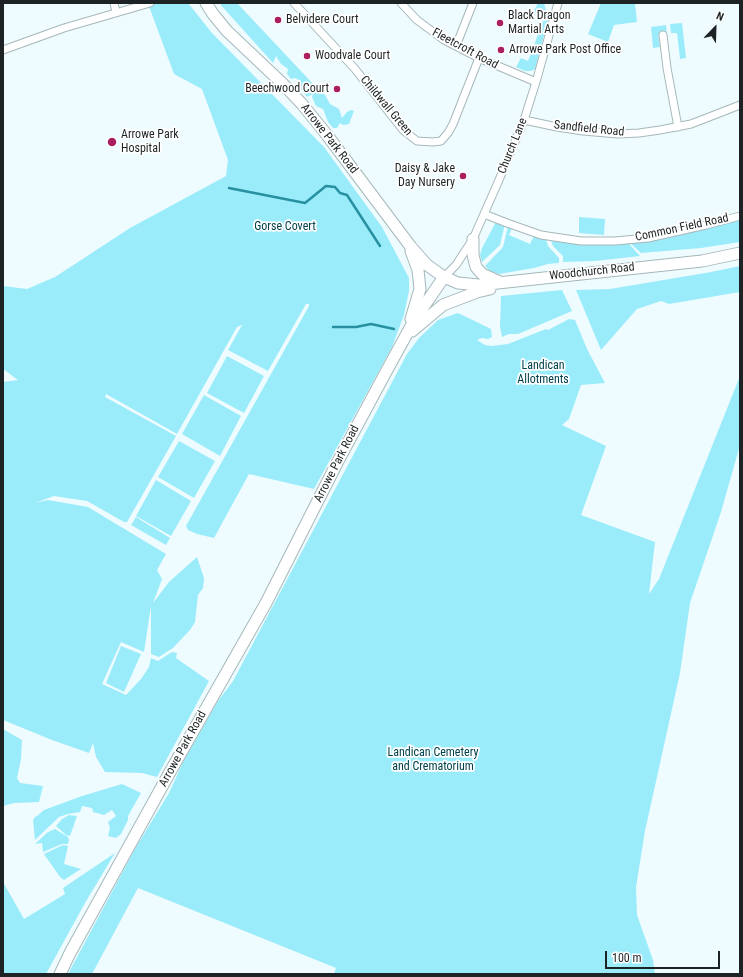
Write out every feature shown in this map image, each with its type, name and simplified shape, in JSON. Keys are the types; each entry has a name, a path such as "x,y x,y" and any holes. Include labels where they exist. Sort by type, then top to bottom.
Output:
{"main road":[{"name":"Arrowe Park Road","path":"60,974 177,760 266,603 337,463 406,335 415,319 444,277 427,265 406,240 307,110 283,84 227,31 206,3"},
{"path":"473,239 473,255 476,267 482,274 501,282"},
{"path":"406,240 418,270 420,289 406,335"},
{"name":"Woodchurch Road","path":"444,277 458,282 479,285 702,261 740,253"},
{"path":"406,335 443,305 477,292 539,278"}],"street":[{"path":"114,3 116,12"},
{"path":"3,50 64,28 150,3"},
{"name":"Childwall Green","path":"294,3 362,76 403,130 417,141 441,141 448,133 479,58"},
{"name":"Fleetcroft Road","path":"401,3 417,20 444,40 479,58 536,82"},
{"path":"456,46 473,3"},
{"name":"Church Lane","path":"444,277 456,265 473,239 524,120 558,3"},
{"path":"663,35 667,68 678,127"},
{"name":"Sandfield Road","path":"524,120 557,127 601,133 639,133 678,127 740,106"},
{"name":"Common Field Road","path":"484,214 541,235 581,241 648,238 740,216"}],"green space":[{"name":"Gorse Covert","path":"145,3 188,3 212,33 324,147 382,227 409,278 409,291 404,315 392,347 314,489 249,474 214,538 197,534 188,530 186,526 309,306 309,304 306,304 268,371 228,350 242,325 237,327 177,434 106,394 105,397 176,436 127,522 124,522 87,501 54,496 35,503 48,500 88,507 166,554 157,570 162,579 153,603 169,582 197,557 204,578 203,588 198,595 195,622 190,630 173,648 159,657 151,654 151,606 144,652 121,642 102,684 126,695 141,679 149,667 151,658 158,661 172,652 177,653 176,658 209,681 157,777 142,773 105,772 96,757 93,743 89,753 3,720 3,382 18,380 3,369 3,286 27,289 55,277 130,228 226,176 228,160 202,89 174,74 150,9"},
{"path":"219,3 237,3 325,95 330,104 339,109 342,118 347,112 351,110 354,111 349,124 343,125 340,123 337,128 333,128 328,122 323,109 316,106 312,97 313,94 307,97 299,87 301,81 295,78 291,79 287,74 288,69 281,64 276,56 273,63"},
{"path":"538,3 544,3 548,20 535,69 525,71 516,67 521,58 528,61 545,16 534,11"},
{"path":"601,3 635,3 637,22 614,25 608,42 588,34"},
{"path":"682,23 686,58 680,59 677,33 671,33 670,24"},
{"path":"666,25 667,34 658,35 660,47 653,48 651,27"},
{"path":"579,217 605,219 604,235 579,233"},
{"path":"740,218 740,242 701,248 641,253 630,243 630,240"},
{"path":"497,220 505,224 500,245 482,262 480,255 482,248"},
{"path":"508,226 512,228 509,235 530,244 534,236 546,239 548,246 559,258 559,263 499,274 490,271 485,266 503,247"},
{"path":"551,241 591,244 629,242 640,256 595,261 563,262 563,256 553,246"},
{"path":"740,266 740,292 669,304 661,301 637,309 601,350 576,290 610,289"},
{"path":"562,290 572,311 518,334 509,334 502,337 500,327 501,296"},
{"name":"Landican Cemetery and Crematorium","path":"458,313 491,329 492,337 477,340 485,345 492,346 508,344 546,329 548,330 569,319 575,320 587,349 605,383 581,385 569,419 562,425 606,446 581,515 655,542 649,594 659,579 740,376 740,445 721,512 690,603 680,673 645,831 636,887 637,915 653,960 655,974 334,974 336,968 138,888 92,974 68,974 136,847 169,793 183,762 218,701 233,681 407,354 419,338 438,320"},
{"path":"227,356 264,376 244,413 207,393"},
{"path":"204,395 241,416 220,456 182,434"},
{"path":"179,441 215,461 194,498 158,477"},
{"path":"156,480 191,501 171,536 136,516"},
{"path":"136,517 170,538 166,545 131,525"},
{"path":"121,646 141,654 124,692 106,683"},
{"path":"3,729 22,740 21,759 17,778 20,783 43,786 39,802 14,803 3,806"},
{"path":"122,784 141,793 128,816 128,820 121,834 116,838 108,836 110,828 108,822 116,816 112,810 104,815 93,812 92,808 82,806 80,812 59,817 35,840 33,820 44,810 82,796"},
{"path":"69,815 77,816 70,836 66,835 56,826 62,819"},
{"path":"55,829 68,837 68,844 62,844 43,852 42,843 35,844 48,832"},
{"path":"63,845 68,846 64,864 81,869 64,880 60,877 44,854"},
{"path":"115,853 85,903 46,974 3,974 3,882 24,919 65,894 63,888"}],"waterway":[{"path":"229,188 305,203 326,186 335,187 340,193 347,195 380,246"},
{"path":"333,327 356,327 371,324 394,329"}],"place":[{"name":"Belvidere Court","path":"278,20"},
{"name":"Black Dragon Martial Arts","path":"500,23"},
{"name":"Arrowe Park Post Office","path":"501,50"},
{"name":"Woodvale Court","path":"307,56"},
{"name":"Beechwood Court","path":"337,89"},
{"name":"Arrowe Park Hospital","path":"112,142"},
{"name":"Daisy & Jake Day Nursery","path":"463,176"}],"park label":[{"name":"Landican Allotments","path":"543,373"}]}
